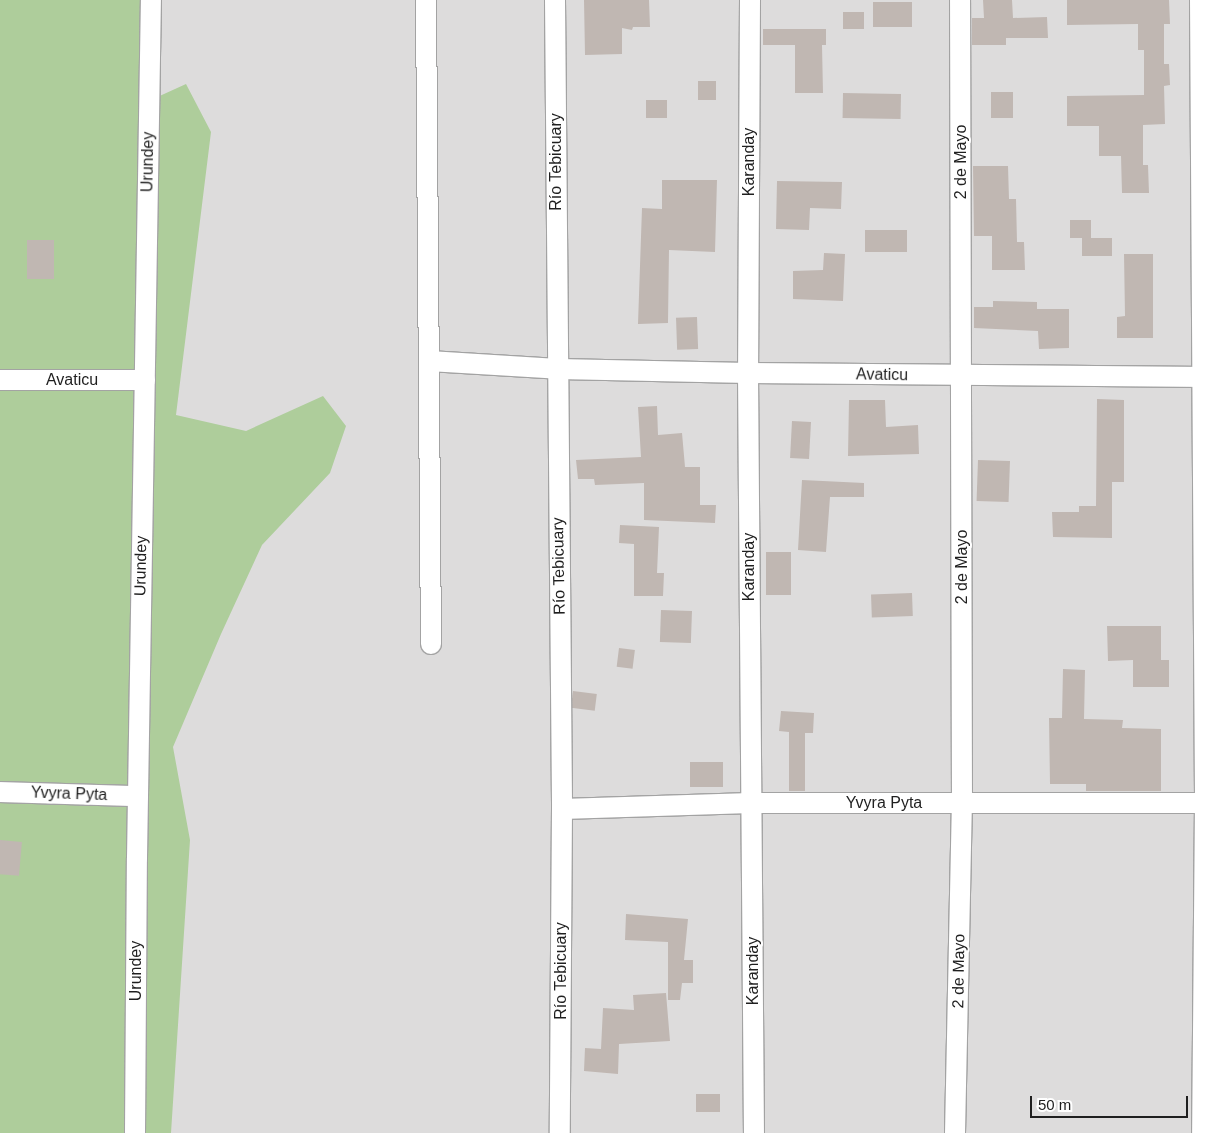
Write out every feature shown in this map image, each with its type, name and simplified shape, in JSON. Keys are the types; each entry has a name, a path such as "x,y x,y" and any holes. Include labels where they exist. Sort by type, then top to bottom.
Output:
{"street":[{"name":"Urundey","path":"134,1133 151,0"},
{"path":"426,0 431,644"},
{"name":"Río Tebicuary","path":"555,0 562,810 560,1133"},
{"name":"Karanday","path":"750,0 748,373 754,1133"},
{"name":"2 de Mayo","path":"955,1133 962,802 960,0"},
{"path":"1200,0 1206,803 1202,1133"},
{"name":"Avaticu","path":"429,362 558,369 748,373 962,376 1204,376"},
{"name":"Avaticu","path":"0,380 145,380"},
{"name":"Yvyra Pyta","path":"0,792 138,796"},
{"name":"Yvyra Pyta","path":"562,810 752,803 1206,803"}],"shaded area":[{"path":"0,0 1207,0 1207,1133 0,1133"}],"green space":[{"path":"0,0 151,0 153,99 186,84 211,132 176,415 246,431 323,396 346,426 330,473 262,545 221,634 173,747 190,840 171,1133 0,1133"}],"building":[{"path":"584,0 649,0 650,27 633,27 632,30 622,28 622,54 585,55"},
{"path":"983,0 1012,0 1013,18 1047,17 1048,38 1006,38 1006,45 972,45 972,18 984,18"},
{"path":"1067,0 1169,0 1170,24 1164,24 1164,64 1169,64 1170,85 1164,86 1165,124 1143,125 1143,165 1148,165 1149,193 1122,193 1121,156 1099,156 1099,126 1067,126 1067,96 1144,95 1144,50 1138,50 1138,24 1067,25"},
{"path":"873,2 912,2 912,27 873,27"},
{"path":"843,12 864,12 864,29 843,29"},
{"path":"763,29 826,29 826,45 822,45 823,93 795,93 795,45 763,45"},
{"path":"698,81 716,81 716,100 698,100"},
{"path":"991,92 1013,92 1013,118 991,118"},
{"path":"843,93 901,94 901,119 843,118"},
{"path":"646,100 667,100 667,118 646,118"},
{"path":"973,166 1008,166 1009,199 1016,199 1017,242 1024,242 1025,270 992,270 992,236 974,236"},
{"path":"662,180 717,180 715,252 669,250 668,323 638,324 642,208 662,209"},
{"path":"777,181 842,182 841,209 810,208 809,230 776,229"},
{"path":"1070,220 1091,220 1091,238 1070,238"},
{"path":"865,230 907,230 907,252 865,252"},
{"path":"1082,238 1112,238 1112,256 1082,256"},
{"path":"27,240 54,240 54,279 27,279"},
{"path":"824,253 845,254 843,301 793,299 793,271 823,270"},
{"path":"1124,254 1153,254 1153,338 1117,338 1117,317 1125,316"},
{"path":"993,301 1037,302 1037,309 1069,309 1069,348 1039,349 1038,331 974,328 974,307 993,307"},
{"path":"697,317 698,349 677,350 676,318"},
{"path":"1097,399 1124,400 1124,482 1112,482 1112,538 1053,537 1052,512 1079,512 1079,506 1096,506"},
{"path":"849,400 885,400 886,427 918,425 919,454 848,456"},
{"path":"657,406 658,435 682,433 685,467 700,467 700,505 716,505 715,523 644,520 644,483 595,485 594,479 578,479 576,460 641,457 638,407"},
{"path":"792,421 811,422 809,459 790,458"},
{"path":"978,460 1010,461 1009,502 977,501"},
{"path":"802,480 864,483 864,497 830,497 826,552 798,550"},
{"path":"620,525 659,527 657,573 664,573 663,596 634,596 634,544 619,543"},
{"path":"766,552 791,552 791,595 766,595"},
{"path":"912,593 913,616 872,617 871,594"},
{"path":"661,610 692,611 691,643 660,642"},
{"path":"1107,626 1161,626 1161,660 1169,660 1169,687 1133,687 1133,660 1108,661"},
{"path":"619,648 635,650 633,669 617,667"},
{"path":"1063,669 1085,670 1084,719 1123,720 1122,728 1161,729 1161,791 1086,791 1086,784 1050,784 1049,718 1062,718"},
{"path":"573,691 597,694 595,711 571,708"},
{"path":"781,711 814,713 813,733 805,733 805,791 789,791 789,732 779,731"},
{"path":"690,762 723,762 723,787 690,787"},
{"path":"0,840 22,842 19,876 0,874"},
{"path":"626,914 688,919 684,960 693,960 693,983 682,983 680,1000 668,1000 668,942 625,940"},
{"path":"666,993 670,1041 619,1044 618,1074 584,1071 585,1048 601,1049 603,1008 634,1010 633,995"},
{"path":"696,1094 720,1094 720,1112 696,1112"}]}
